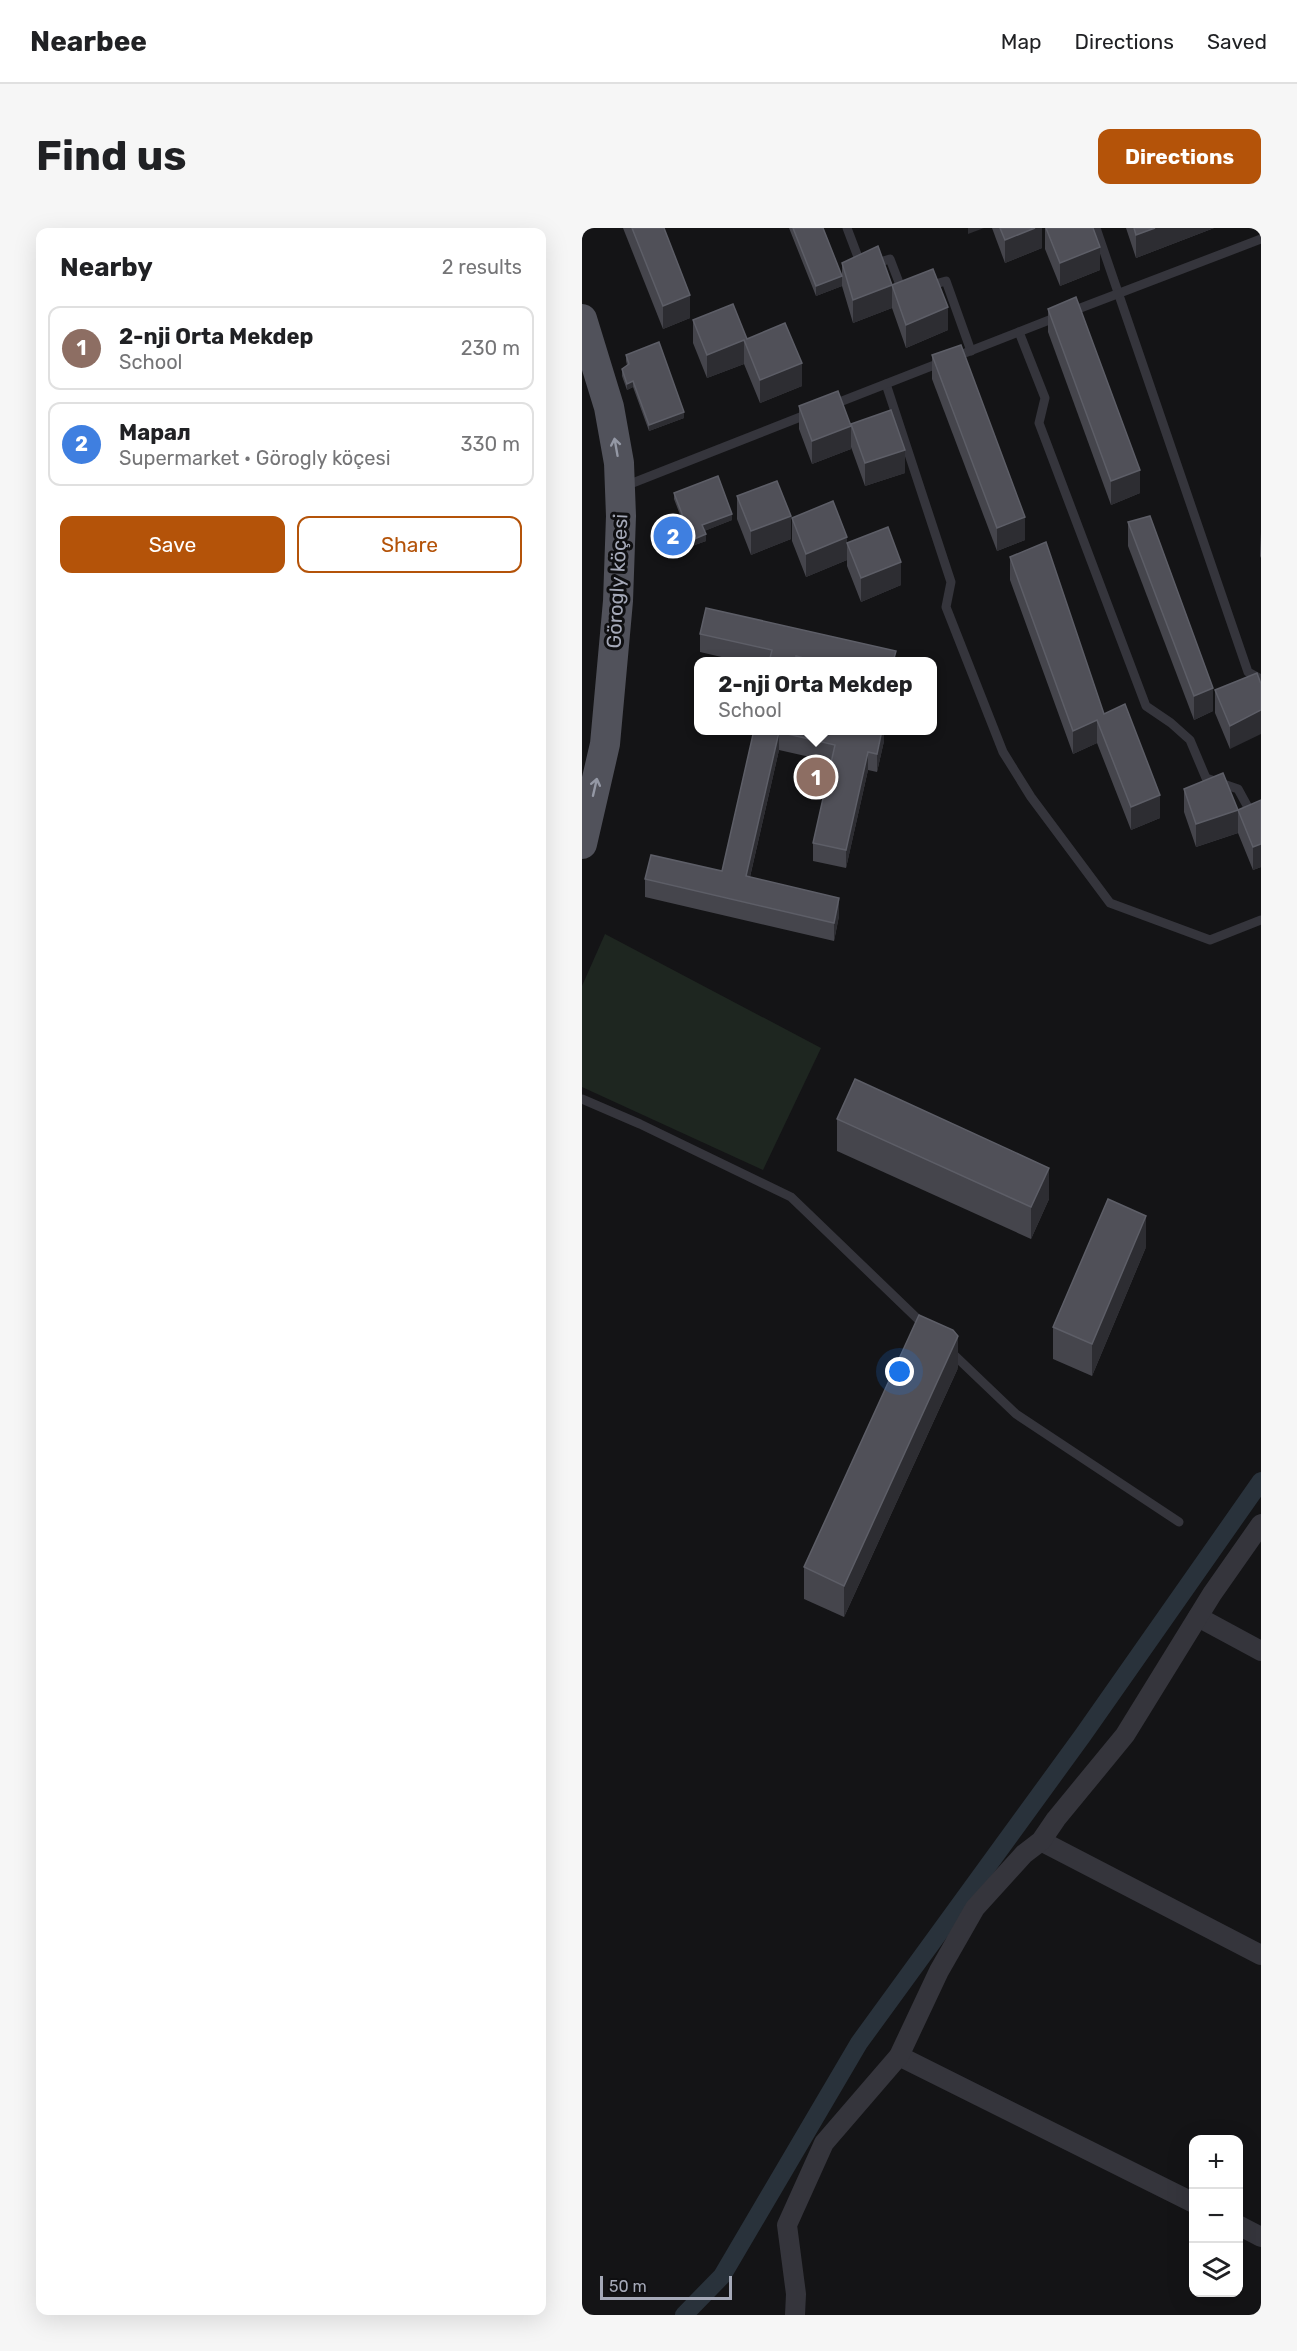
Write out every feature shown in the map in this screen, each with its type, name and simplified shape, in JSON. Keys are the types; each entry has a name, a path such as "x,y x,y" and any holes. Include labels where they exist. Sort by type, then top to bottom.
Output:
{"main road":[{"name":"Görogly köçesi","path":"582,319 609,407 620,488 618,601 605,744 582,844"}],"street":[{"path":"795,2315 796,2294 787,2225 824,2143 899,2056 939,1971 975,1908 1024,1854 1041,1841 1056,1819 1125,1735 1180,1642 1261,1524"},
{"path":"1198,1617 1261,1651"},
{"path":"1041,1841 1261,1955"},
{"path":"899,2056 1189,2201"},
{"path":"1243,2227 1261,2237"}],"lane":[{"path":"847,228 861,267 890,259 903,294 946,281 971,351"},
{"path":"1096,228 1248,672 1261,679"},
{"path":"620,488 1261,239"},
{"path":"1019,332 1045,398 1039,423 1146,706 1172,723 1190,740 1206,778 1238,789 1250,811 1261,808"},
{"path":"886,384 951,582 946,607 1003,752 1031,797 1110,903 1210,940 1261,920"},
{"path":"582,1099 640,1124 791,1197 933,1334"},
{"path":"942,1342 1016,1414 1179,1522"}],"shaded area":[{"path":"605,934 821,1048 763,1170 582,1087 582,986"}],"building":[{"path":"632,228 664,228 690,295 663,306"},
{"path":"793,228 823,228 842,276 816,286"},
{"path":"1000,228 1035,228 1005,240"},
{"path":"1046,228 1093,228 1100,247 1060,263"},
{"path":"1134,228 1155,228 1136,235"},
{"path":"878,246 892,285 853,300 842,263"},
{"path":"933,269 948,307 906,325 892,285"},
{"path":"1076,297 1140,470 1111,481 1048,309"},
{"path":"733,304 747,339 785,323 802,363 760,380 744,340 707,355 693,320"},
{"path":"659,342 684,412 649,425 633,381 627,384 622,369 629,364 626,355"},
{"path":"961,345 1025,517 997,528 932,355"},
{"path":"838,391 851,426 812,441 799,406"},
{"path":"891,410 905,450 865,463 851,424"},
{"path":"718,476 732,514 702,525 706,534 692,540 674,493"},
{"path":"777,481 791,516 751,531 737,496"},
{"path":"833,501 847,537 806,554 792,518"},
{"path":"1150,516 1213,688 1194,696 1128,522"},
{"path":"888,527 901,562 861,578 847,543"},
{"path":"1046,542 1104,714 1125,704 1160,795 1131,807 1097,720 1073,731 1010,557"},
{"path":"706,608 896,651 894,657 770,657 772,650 700,634"},
{"path":"1257,673 1261,684 1261,710 1230,726 1215,690"},
{"path":"753,735 778,735 746,876 839,898 834,923 645,879 651,855 722,871"},
{"path":"792,735 881,735 877,754 868,752 846,850 813,843 835,745"},
{"path":"1223,773 1238,810 1196,824 1184,789"},
{"path":"1261,800 1261,844 1253,847 1238,810"},
{"path":"855,1079 1049,1168 1031,1207 837,1119"},
{"path":"1108,1199 1146,1216 1092,1344 1053,1327"},
{"path":"919,1315 953,1330 958,1336 844,1586 804,1567"}],"waterway":[{"path":"684,2315 722,2276 859,2043 1083,1735 1261,1481"}],"place":[{"name":"Марал","path":"673,536"},
{"name":"2-nji Orta Mekdep","path":"816,777"}]}
